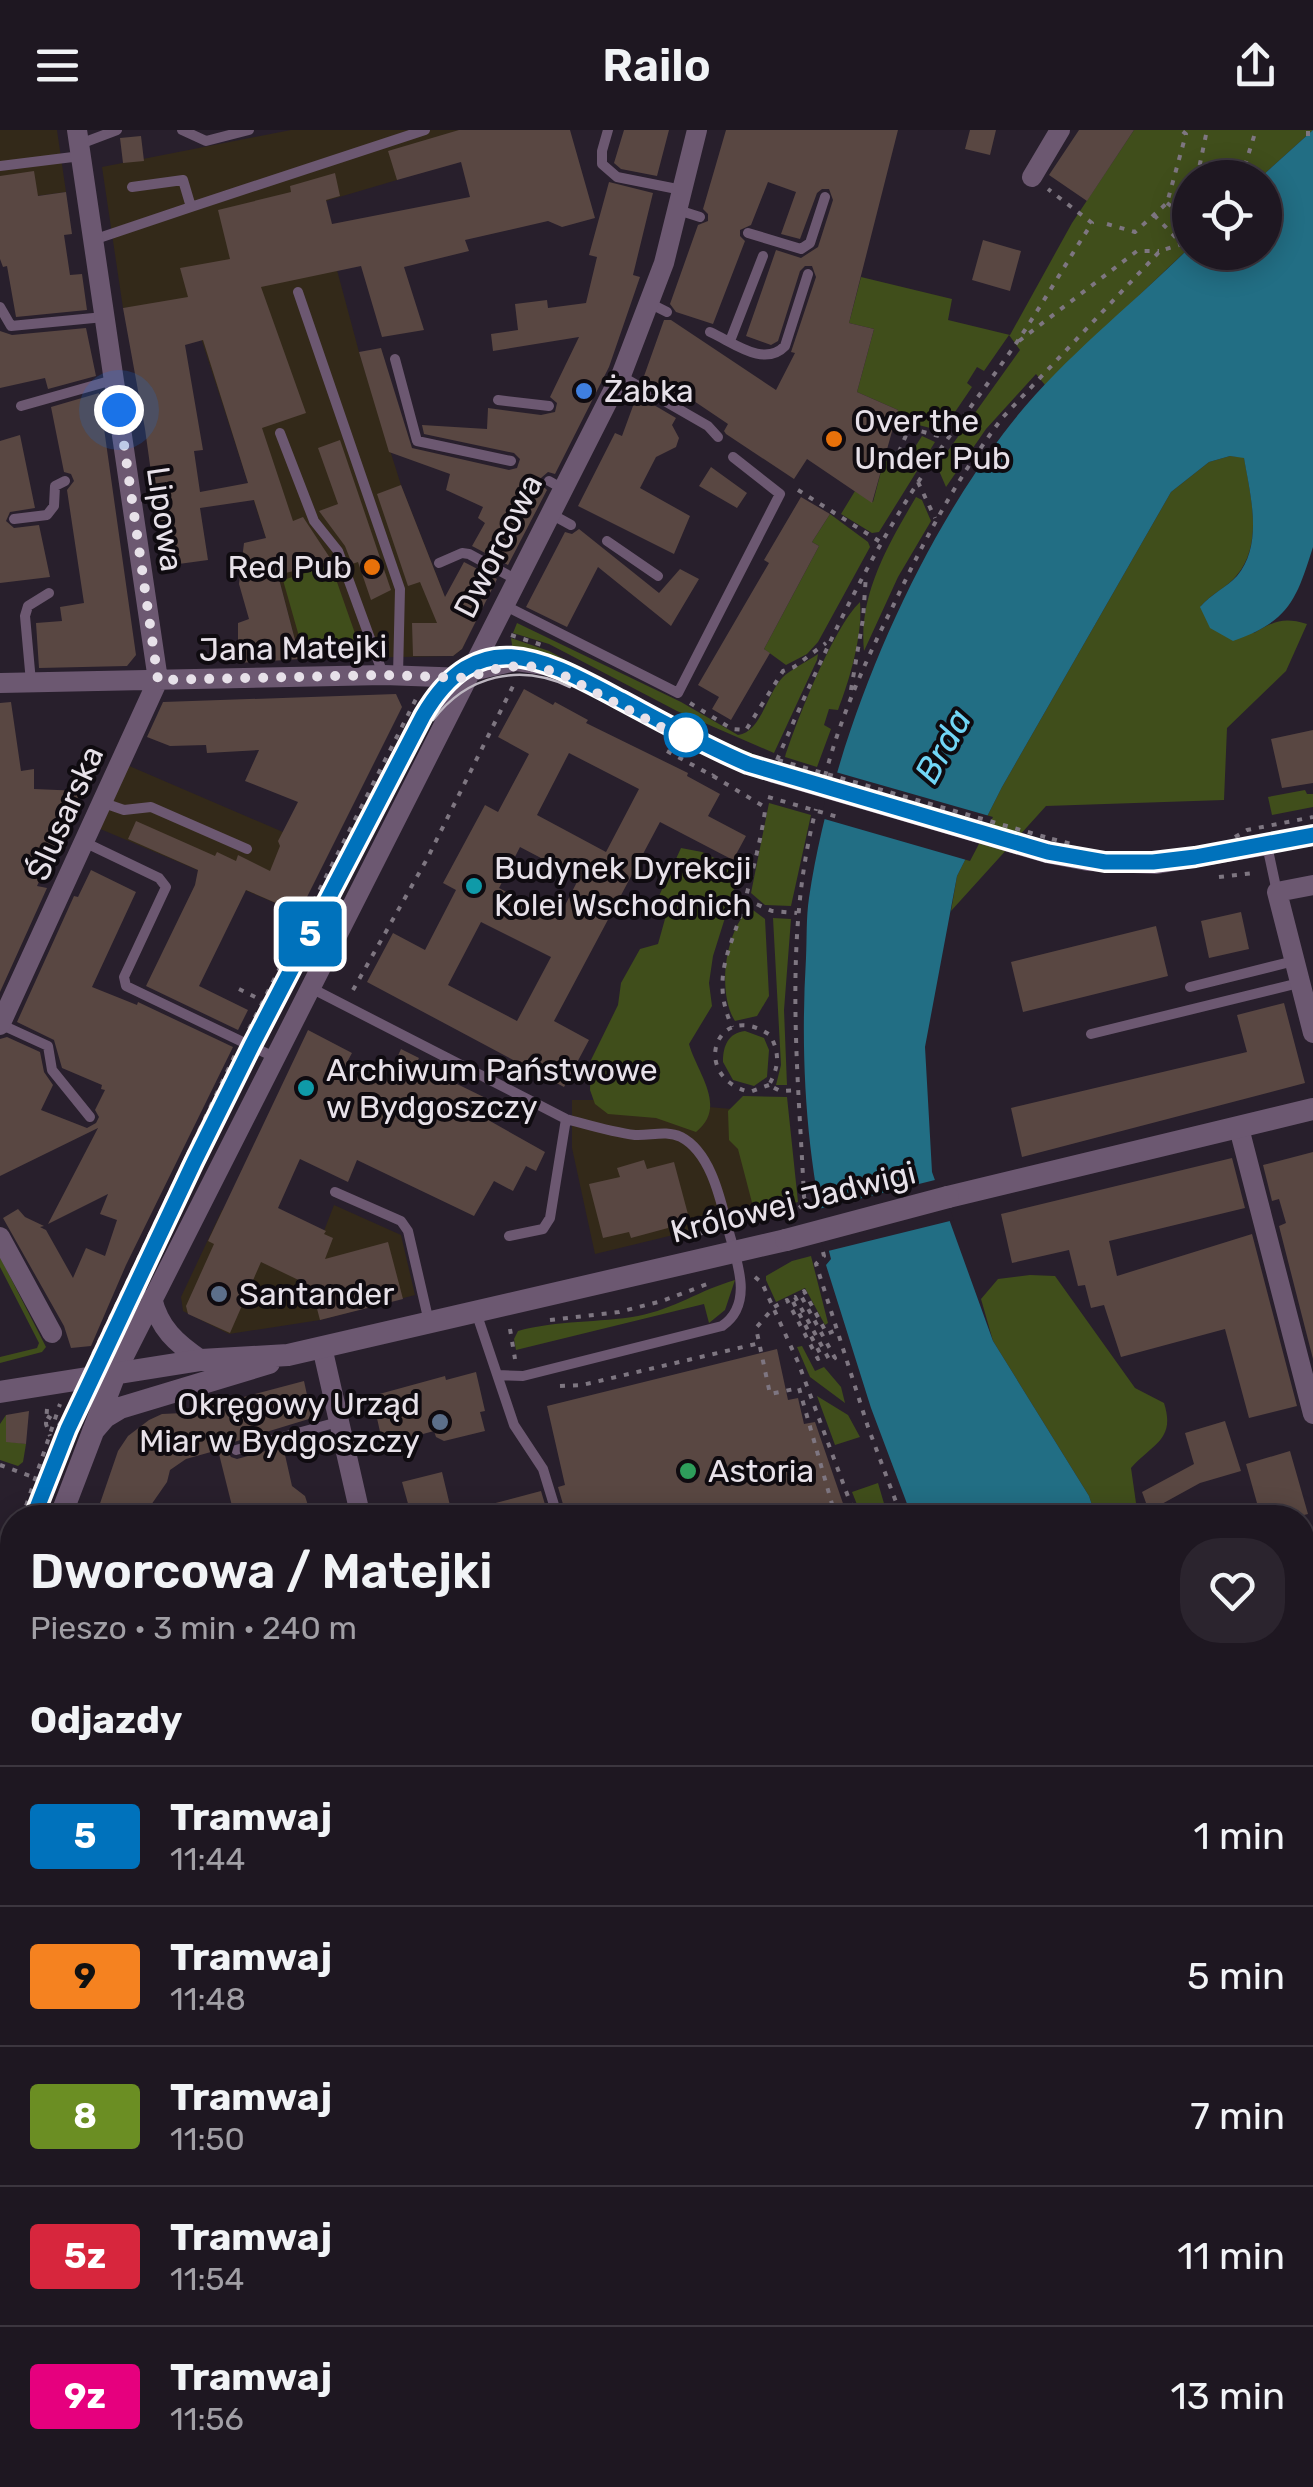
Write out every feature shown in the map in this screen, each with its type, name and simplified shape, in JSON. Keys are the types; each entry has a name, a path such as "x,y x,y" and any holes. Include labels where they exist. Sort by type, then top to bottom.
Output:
{"street":[{"name":"Dworcowa","path":"65,1505 115,1374 152,1298 518,580 550,514 556,485 659,308 697,130"},
{"path":"1032,177 1060,130"},
{"name":"Lipowa","path":"79,143 114,380 121,473 158,680"},
{"name":"Jana Matejki","path":"0,683 466,678"},
{"name":"Ślusarska","path":"0,1025 158,680"},
{"path":"1313,885 1276,892 1313,1033"},
{"name":"Królowej Jadwigi","path":"0,1392 201,1360 288,1355 786,1240 1313,1109"},
{"path":"1240,1128 1313,1414"},
{"path":"0,1236 52,1333"},
{"path":"152,1298 157,1319 167,1332 201,1360"},
{"path":"322,1347 358,1505"},
{"name":"Królowej Jadwigi","path":"93,1430 120,1408 254,1370 288,1355"}],"lane":[{"path":"0,166 117,130"},
{"path":"182,130 206,141 249,130"},
{"path":"92,241 424,130"},
{"path":"608,130 602,164 617,177 680,200 700,217"},
{"path":"132,187 183,180 191,207"},
{"path":"748,232 801,249 810,243 826,197"},
{"path":"730,341 763,256"},
{"path":"710,332 764,357 776,355 785,346 808,274"},
{"path":"298,292 400,589 391,676"},
{"path":"0,308 10,326 105,317"},
{"path":"396,359 417,441 511,461"},
{"path":"620,376 708,426 718,438"},
{"path":"21,406 114,380"},
{"path":"498,400 549,406"},
{"path":"280,433 314,521 338,551 391,676"},
{"path":"504,605 678,694 780,494 732,457"},
{"path":"14,519 48,515 54,506 55,486 65,482"},
{"path":"550,514 571,525"},
{"path":"607,542 658,576"},
{"path":"439,563 469,554 518,580"},
{"path":"31,682 25,616 28,606 49,592"},
{"path":"466,678 516,666 557,672 707,751 773,778 1046,858 1088,866 1156,868 1268,850 1276,892"},
{"path":"100,802 124,810 151,808 247,849"},
{"path":"83,842 165,882 166,890 124,977 126,986 274,1057"},
{"path":"1190,987 1295,961"},
{"path":"1090,1034 1300,982"},
{"path":"310,987 566,1119 604,1130 684,1138 712,1177 741,1272 740,1296 732,1320 722,1326 523,1376 498,1375"},
{"path":"0,1025 48,1046 52,1070 90,1117"},
{"path":"509,1236 543,1229 550,1218 566,1119"},
{"path":"335,1192 401,1220 408,1231 429,1323"},
{"path":"476,1312 514,1425 543,1469 554,1505"},
{"path":"236,1450 339,1422"}],"path":[{"path":"1107,224 1135,232 1167,203 1186,134 1181,130"},
{"path":"1201,160 1207,130"},
{"path":"1247,160 1256,130"},
{"path":"1032,177 1092,222 1016,344 946,438 866,570 791,722 778,760 1082,846"},
{"path":"1167,203 1172,207"},
{"path":"1154,214 1172,233"},
{"path":"1016,344 1137,250 1172,247"},
{"path":"850,694 936,519 981,446 1160,251"},
{"path":"899,452 909,428 946,438"},
{"path":"918,482 936,519"},
{"path":"780,494 795,488 882,543"},
{"path":"822,785 850,694 864,619 866,570"},
{"path":"678,694 732,729 746,730 782,671 830,640"},
{"path":"344,1007 427,859 509,695"},
{"path":"81,1357 92,1355 262,1001 405,716"},
{"path":"713,776 765,811 746,900 726,952 721,984 724,1009 732,1027"},
{"path":"817,1223 814,1206 804,1197 794,986 797,913 818,800"},
{"path":"1219,840 1247,830 1313,818"},
{"path":"746,900 772,911 797,913"},
{"path":"239,989 262,1001"},
{"path":"748,1024 770,1035 778,1056 769,1085 750,1092 736,1088 717,1070 718,1040 732,1027 748,1024"},
{"path":"769,1085 780,1091 799,1090"},
{"path":"665,1242 762,1220 799,1208 808,1201"},
{"path":"820,1240 824,1256 816,1264 896,1505"},
{"path":"832,1505 799,1388 770,1394 756,1328 774,1307 787,1300 818,1359 822,1357 791,1298 795,1296 830,1361 836,1358 800,1294 804,1291 827,1334 836,1330"},
{"path":"780,1320 851,1505"},
{"path":"27,1505 50,1436"},
{"path":"0,1464 36,1478"}],"shaded area":[{"path":"0,130 57,130 66,192 0,201"},
{"path":"291,130 528,130 397,180 319,203 359,352 401,485 445,597 473,625 462,649 453,656 300,659 278,575 189,301 123,308 102,167"},
{"path":"127,765 283,832 299,913 98,828"},
{"path":"572,1100 757,1111 781,1209 595,1254 572,1148"},
{"path":"334,1205 401,1235 415,1295 320,1320 229,1334 183,1311 181,1297 222,1210 315,1254"}],"green space":[{"path":"1134,130 1313,130 1280,160 1172,160 1172,264 1045,385 1036,374 986,429 946,487 937,466 1020,350 1009,335 984,371 977,367 967,383 972,387 942,431 895,419 898,410 857,392 874,329 849,323 861,277 952,299 948,320 1010,335 1072,223"},
{"path":"922,436 935,442 879,532 872,533 841,514 855,491 873,502 884,460 903,466"},
{"path":"1244,457 1253,533 1237,575 1201,606 1254,633 1279,621 1307,624 1286,671 1227,728 1224,800 1046,806 951,911 957,876 1002,787 1171,492 1209,462"},
{"path":"916,497 922,500 931,521 898,577 864,651 863,630 871,590 886,551"},
{"path":"830,514 870,547 818,642 807,654 786,665 764,649 819,546 812,542"},
{"path":"331,565 358,642 302,647 283,580"},
{"path":"860,602 860,628 851,671 838,710 829,709 824,725 831,729 817,767 785,757 828,653"},
{"path":"517,623 681,702 738,735 758,720 783,677 818,654 774,753 677,711 549,644 513,633"},
{"path":"511,638 549,651 696,730 777,764 776,769 706,740 552,658 513,651"},
{"path":"1305,790 1313,794 1313,807 1272,815 1268,797"},
{"path":"769,803 811,815 791,906 765,905 751,893"},
{"path":"681,848 702,852 733,867 735,886 713,956 709,983 712,1006 689,1044 710,1101 710,1112 696,1132 656,1118 608,1114 595,1104 590,1090 591,1060 618,1005 621,983 640,949 658,944 665,919 659,896"},
{"path":"748,910 765,919 769,996 757,1016 735,1021 726,995 726,964 734,933"},
{"path":"773,918 791,919 784,1010 787,1085 776,1085 781,1065"},
{"path":"745,1031 764,1038 769,1050 767,1077 754,1086 733,1080 723,1062 728,1041"},
{"path":"743,1096 787,1097 798,1202 755,1214 738,1149 729,1140 728,1111"},
{"path":"811,1256 828,1323 825,1325 805,1288 776,1302 766,1280 766,1276 792,1261"},
{"path":"0,1257 46,1347 42,1352 0,1363 0,1357 37,1348 39,1343 0,1267"},
{"path":"1055,1276 1135,1388 1164,1403 1164,1433 1131,1468 1137,1505 1092,1505 993,1341 981,1299 998,1279"},
{"path":"735,1280 725,1310 709,1323 704,1304 516,1350 514,1339 518,1331 638,1316"},
{"path":"802,1346 815,1371 824,1367 841,1387 845,1403 810,1377 797,1347"},
{"path":"817,1396 848,1415 860,1437 835,1445"},
{"path":"6,1415 6,1441 26,1444 23,1462 18,1466 0,1460 0,1424"},
{"path":"878,1483 884,1505 857,1505 852,1492"}],"water":[{"name":"Brda","path":"1313,130 1313,547 1301,582 1288,607 1252,633 1233,641 1210,628 1200,607 1237,576 1253,534 1244,458 1230,456 1209,462 1171,492 1002,787 957,876 925,1047 932,1172 993,1341 1092,1505 907,1505 871,1408 826,1265 831,1259 816,1185 807,1110 804,1034 809,898 820,839 855,716 906,595 968,483 1024,408 1172,264 1172,270 1282,270 1280,160"}],"pier":[{"path":"832,771 993,817 970,861 821,818"},
{"path":"939,1179 954,1220 824,1252 814,1210"}],"building":[{"path":"459,130 570,130 595,218 562,227 548,221 465,240 469,251 404,267 424,330 382,337 361,266 261,287 306,413 262,428 293,521 303,517 332,561 278,575 300,659 238,663 238,623 249,619 239,584 244,543 266,538 254,500 200,508 208,560 164,566 123,308 188,297 180,268 230,259 218,210 291,192 290,186 335,173 340,196 326,200 332,224 470,197 461,162 397,180 388,151","holes":["203,340 248,483 200,492 194,451 203,450 185,345"]},
{"path":"624,130 669,130 657,176 621,169 614,163"},
{"path":"726,130 898,130 849,323 874,329 857,392 898,410 872,503 807,459 794,479 726,434 728,424 685,395 682,401 643,379 664,320 671,320 776,390 795,353 791,352 816,277 812,266 800,271 778,341 771,345 746,336 776,250 801,258 818,247 833,200 829,189 817,193 800,239 781,234 796,192 768,182 751,225 740,230 745,241 713,324 676,312 670,304 698,225 708,221 703,209"},
{"path":"970,130 996,130 990,155 965,149"},
{"path":"1079,130 1134,130 1087,201 1049,175"},
{"path":"141,136 144,161 123,163 120,138"},
{"path":"34,171 38,196 66,192 72,234 64,235 70,275 82,274 87,310 16,317 7,266 3,267 0,259 0,176"},
{"path":"609,182 653,193 633,275 640,277 609,367 555,474 548,472 541,478 547,490 508,565 472,546 485,523 478,518 483,507 446,490 450,474 389,452 359,352 381,348 412,448 509,470 517,468 520,459 514,453 424,434 422,425 487,429 488,408 541,415 555,412 557,403 550,397 579,337 493,351 491,334 518,330 515,304 547,300 548,308 586,303 597,257 589,255"},
{"path":"983,240 1021,251 1010,291 972,280"},
{"path":"86,328 96,376 48,389 45,378 0,388 0,331 12,335"},
{"path":"99,393 136,655 127,666 39,668 36,623 62,621 60,607 84,603 67,490 74,481 71,474 64,472 51,407"},
{"path":"637,395 676,418 672,425 679,438 676,447 656,457 640,488 690,516 674,554 578,506 615,433 622,436"},
{"path":"20,435 35,508 10,512 6,521 14,528 39,525 50,577 0,583 0,441"},
{"path":"340,440 391,590 371,600 358,562 352,564 345,546 319,511 338,504 318,448"},
{"path":"711,467 747,493 737,508 699,486"},
{"path":"401,485 445,597 464,562 497,579 462,649 453,656 413,656 412,623 437,623 420,582 408,586 377,494"},
{"path":"801,497 830,514 812,542 819,546 764,649 770,653 731,720 712,709 719,697 698,685 769,563 764,560"},
{"path":"579,529 659,593 680,569 699,579 671,626 598,567 567,627 526,607 565,532 572,534"},
{"name":"Budynek Dyrekcji Kolei Wschodnich","path":"524,689 688,773 687,776 720,794 708,816 746,836 733,860 660,822 554,1021 589,1040 564,1087 367,982 393,933 425,950 456,890 443,883 485,805 498,812 529,754 498,737","holes":["569,753 639,789 606,852 537,815","520,847 579,878 558,919 499,888","481,922 551,957 517,1021 448,985"]},
{"path":"396,694 402,707 299,913 246,890 199,986 248,1010 238,1030 146,986 195,885 198,870 128,839 136,821 215,856 217,852 236,861 238,855 270,871 280,846 278,841 298,802 245,781 259,750 207,753 206,745 170,746 147,737 163,702"},
{"path":"11,702 21,771 34,769 34,789 81,791 37,886 47,888 0,992 0,703"},
{"path":"1313,730 1313,783 1282,788 1271,739"},
{"path":"91,870 136,892 92,987 137,1005 138,1002 233,1047 126,1265 91,1346 71,1348 64,1326 3,1218 18,1209 44,1226 40,1227 46,1230 73,1278 86,1248 105,1256 117,1220 100,1214 108,1194 48,1224 98,1128 0,1176 0,1039 7,1037 40,1052 44,1072 53,1085 41,1110 87,1128 96,1123 99,1117 95,1110 105,1090 102,1085 62,1068 54,1040 17,1022 74,896 78,897"},
{"path":"1241,912 1249,949 1209,958 1201,921"},
{"path":"1156,926 1168,976 1023,1012 1011,962"},
{"path":"1284,1003 1305,1083 1022,1157 1011,1108 1247,1052 1237,1015"},
{"path":"308,1030 352,1053 346,1064 385,1084 401,1049 419,1058 416,1064 498,1104 490,1121 545,1152 536,1171 526,1166 513,1191 494,1181 474,1216 357,1160 348,1182 300,1159 278,1208 333,1238 325,1259 388,1242 403,1299 320,1320 311,1286 261,1262 230,1333 188,1314 186,1306 214,1244 208,1241"},
{"path":"1313,1152 1313,1359 1279,1226 1286,1223 1279,1199 1272,1201 1263,1165"},
{"path":"1232,1158 1245,1208 1109,1241 1117,1276 1252,1234 1297,1406 1249,1418 1225,1329 1121,1357 1104,1305 1091,1308 1085,1285 1078,1286 1069,1250 1012,1263 1001,1214"},
{"path":"644,1160 647,1169 674,1162 689,1218 631,1238 629,1232 603,1238 589,1184 620,1177 617,1168"},
{"name":"Astoria","path":"777,1349 788,1400 798,1398 804,1424 815,1422 844,1505 563,1505 558,1487 565,1485 547,1406"},
{"name":"Okręgowy Urząd Miar w Bydgoszczy","path":"476,1372 485,1411 480,1412 485,1431 444,1441 434,1431 383,1445 372,1396 445,1376 446,1380"},
{"path":"304,1381 312,1418 234,1442 227,1451 237,1459 283,1446 292,1486 305,1496 308,1505 232,1505 218,1450 186,1459 170,1470 167,1482 151,1505 99,1505 118,1451 128,1436 162,1414 183,1413"},
{"path":"29,1411 26,1444 6,1442 6,1415"},
{"path":"1225,1421 1241,1471 1200,1483 1160,1505 1147,1505 1142,1492 1194,1464 1185,1433"},
{"path":"1290,1451 1305,1505 1250,1505 1257,1503 1246,1464"},
{"path":"442,1472 450,1505 408,1505 402,1482"},
{"path":"541,1491 545,1505 488,1505"}],"tram line":[{"name":"5","path":"38,1505 85,1393 252,1045 423,716 440,688 464,670 501,657 543,660 748,764 1048,852 1105,862 1153,862 1313,835"},
{"path":"38,1505 85,1393 194,1163 423,715 445,684 469,666 494,658 546,664 748,764 1048,851 1105,861 1153,862 1313,835"},
{"path":"433,720 462,692 496,678 532,676 570,687"}],"place":[{"name":"Żabka","path":"584,391"},
{"name":"Over the Under Pub","path":"834,439"},
{"name":"Red Pub","path":"372,567"},
{"name":"Budynek Dyrekcji Kolei Wschodnich","path":"474,886"},
{"name":"Archiwum Państwowe w Bydgoszczy","path":"306,1088"},
{"name":"Santander","path":"219,1294"},
{"name":"Okręgowy Urząd Miar w Bydgoszczy","path":"440,1422"},
{"name":"Astoria","path":"688,1471"}],"route":[{"path":"119,410 158,680 384,675 466,678 502,667 529,666 557,672 680,737 686,735"}]}
